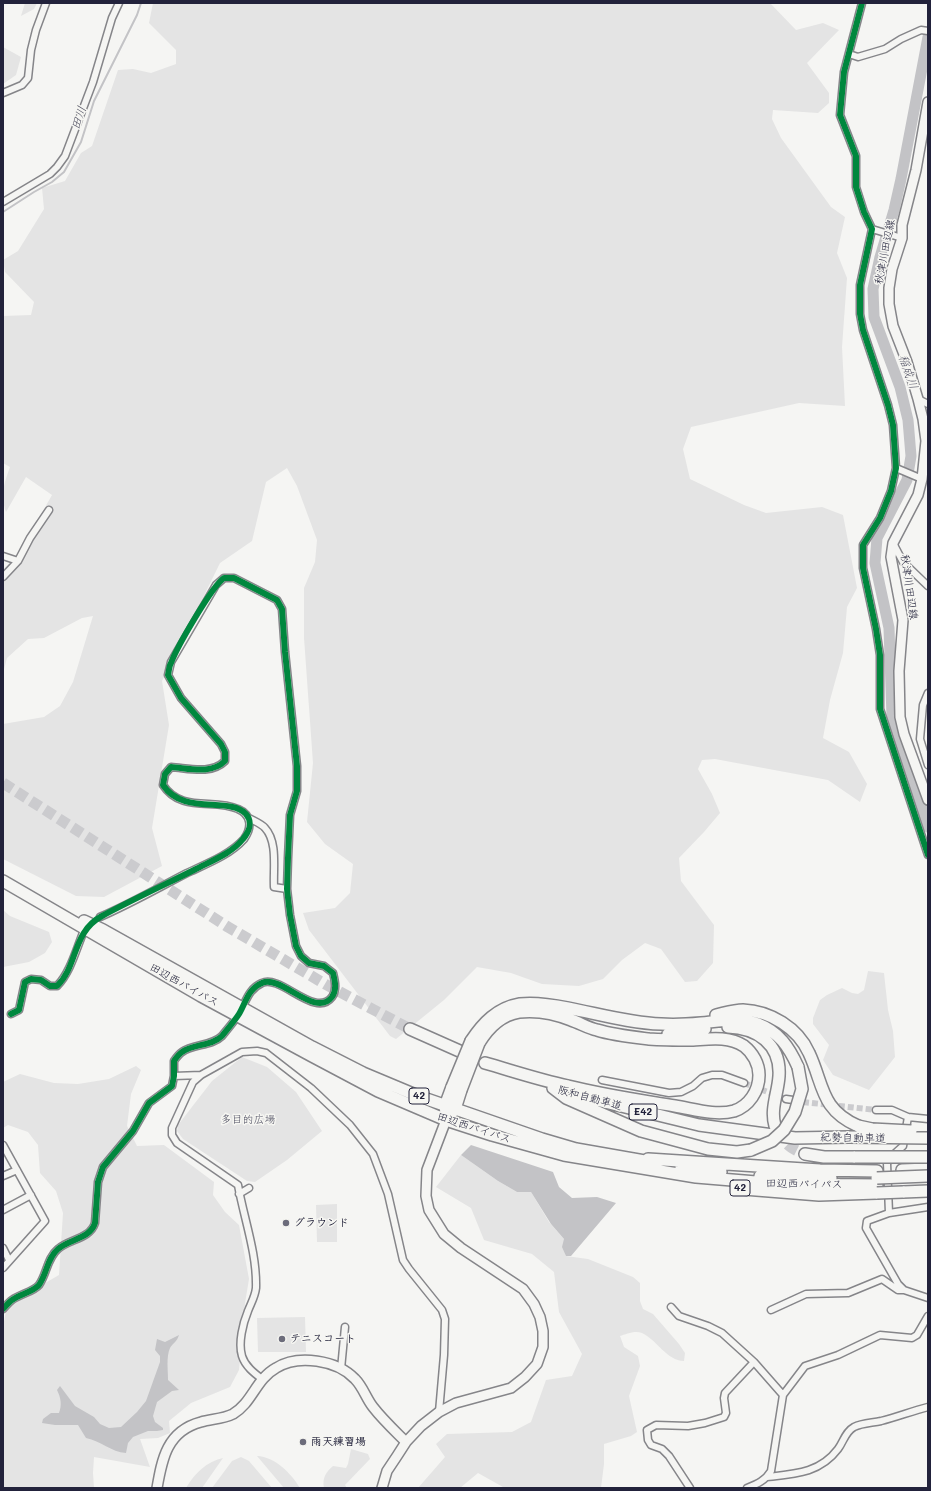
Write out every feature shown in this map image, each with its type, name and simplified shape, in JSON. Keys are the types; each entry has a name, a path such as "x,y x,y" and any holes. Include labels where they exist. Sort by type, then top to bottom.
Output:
{"highway":[{"name":"田辺西バイパス","path":"3,881 201,996 241,1012 363,1073 418,1096 542,1139 576,1149 622,1158 820,1170 877,1182 928,1184"},
{"path":"446,1120 480,1027 491,1016 506,1007 521,1004 539,1004 627,1020 661,1024 746,1020 773,1031 782,1039 791,1051 798,1067 802,1089 796,1112 784,1130 772,1141 760,1147 737,1152 708,1149 641,1131 566,1098 552,1088"},
{"path":"676,1023 743,1010 760,1012 777,1019 799,1035 809,1052 822,1090 828,1102 837,1114 858,1126 872,1129 928,1131"},
{"name":"田辺西バイパス","path":"241,1012 312,1056 378,1091 446,1120 492,1135 564,1155 696,1178 734,1181 816,1185 877,1182 928,1176"},
{"path":"475,1042 493,1024 504,1018 517,1013 542,1012 559,1015 597,1030 649,1039 692,1040 714,1038 731,1040 744,1046 752,1054 757,1062 759,1071 757,1088 749,1101 739,1109 713,1113 616,1097 568,1086 485,1062"},
{"path":"579,1023 653,1034 666,1034 723,1027 740,1027 755,1032 766,1040 773,1049 778,1062 779,1075 773,1120 777,1131"},
{"name":"阪和自動車道","path":"410,1029 485,1062 552,1088 602,1102 687,1123 777,1131"},
{"name":"紀勢自動車道","path":"777,1131 795,1138 928,1138"},
{"path":"805,1154 855,1157 928,1157"},
{"name":"42","path":"877,1182 902,1170 928,1169"},
{"name":"42","path":"877,1182 903,1192 928,1191"}],"street":[{"path":"3,93 22,85 28,78 31,50 36,30 46,3"},
{"path":"3,202 50,174 65,156 93,82 112,18 119,3"},
{"path":"862,3 844,72 840,115 856,156 856,187 864,212 872,229 860,285 860,314 863,330 888,405 893,425 899,469 880,518 863,545 863,568 880,655 880,709 928,855"},
{"path":"849,54 858,57 878,51 921,30 926,31"},
{"name":"秋津川田辺線","path":"928,102 925,134 898,237 889,288 889,304 893,326 907,362 918,399 926,441 919,477 918,495 893,543 891,557 903,620 899,671 900,717 904,734 928,800"},
{"path":"872,229 898,237"},
{"path":"918,399 928,404"},
{"path":"899,469 919,477"},
{"path":"3,577 18,561 30,538 49,510"},
{"path":"893,543 903,562 928,586"},
{"path":"3,556 18,561"},
{"path":"3,1309 12,1300 38,1286 43,1279 52,1257 58,1249 87,1234 93,1228 95,1222 98,1182 103,1167 133,1131 149,1103 172,1086 174,1076 174,1060 183,1051 210,1043 221,1037 241,1012 250,993 256,986 264,982 274,982 309,1001 318,1002 328,1001 333,996 336,989 333,974 324,966 309,963 301,956 296,946 290,914 287,889 290,815 297,791 297,766 282,609 277,600 234,578 224,578 216,585 188,631 171,662 168,675 181,698 221,744 225,752 225,761 213,769 194,770 171,767 165,774 163,785 170,794 180,799 200,804 238,809 249,818 264,826 271,836 274,887 287,889"},
{"path":"928,693 923,705 920,739 928,765"},
{"path":"100,917 224,854 244,838 250,828 249,818"},
{"path":"11,1014 19,1010 25,982 31,978 41,980 50,986 57,986 61,982 66,975 82,933"},
{"path":"239,1194 249,1188 238,1185 177,1143 172,1136 172,1128 188,1092 194,1082 201,1075 242,1052 257,1051 266,1053 311,1088 350,1125 373,1154 388,1194 403,1260 442,1310 445,1319 444,1355 439,1412"},
{"path":"602,1080 669,1092 681,1092 693,1086 702,1078 712,1074 722,1074 744,1083"},
{"path":"174,1076 201,1075"},
{"path":"786,1099 803,1102"},
{"path":"876,1110 892,1110 908,1117 928,1119"},
{"path":"889,1213 887,1163 903,1146 908,1117"},
{"path":"382,1488 387,1471 406,1442 421,1426 439,1412 456,1403 511,1388 525,1377 537,1364 543,1347 543,1331 540,1316 534,1304 523,1290 461,1248 444,1234 429,1210 426,1196 427,1170 446,1120"},
{"path":"3,1145 45,1221 3,1268"},
{"path":"3,1176 17,1170"},
{"path":"238,1185 250,1239 256,1285 255,1298 246,1316 243,1328 241,1351 242,1356 250,1370 262,1379"},
{"path":"3,1210 31,1195"},
{"path":"904,1290 898,1284 866,1228 867,1220 889,1213 928,1207"},
{"path":"3,1248 9,1260"},
{"path":"771,1310 806,1294 848,1293 882,1279 898,1290 904,1290 928,1298"},
{"path":"671,1307 679,1316 708,1326 722,1333 754,1362 782,1394"},
{"path":"747,1488 761,1482 771,1471 782,1394 805,1366 838,1355 880,1335 912,1338 917,1335 928,1316"},
{"path":"341,1369 345,1327"},
{"path":"157,1488 161,1463 165,1453 175,1438 190,1426 232,1414 241,1408 250,1398 262,1379 275,1368 286,1363 299,1361 315,1362 331,1365 341,1369 355,1380 372,1406 406,1442"},
{"path":"690,1488 669,1456 656,1445 651,1445 648,1440 646,1430 656,1425 688,1426 705,1423 724,1417 726,1413 724,1398 725,1392 754,1362"},
{"path":"767,1477 810,1471 822,1465 832,1457 840,1447 848,1431 855,1427 882,1421 928,1407"}],"green space":[{"path":"25,3 37,3 34,9 21,16"},
{"path":"153,3 770,3 796,30 823,23 839,30 807,63 829,93 829,103 818,113 773,110 772,119 781,138 831,207 845,217 837,253 847,278 842,347 845,406 799,403 691,427 683,449 690,479 744,505 766,513 822,507 843,515 857,588 847,607 843,653 830,700 823,738 849,752 867,784 860,802 828,780 715,759 702,760 698,769 712,794 720,813 679,858 681,881 714,925 713,963 697,981 685,982 661,949 645,943 622,960 603,979 579,986 542,984 511,973 477,967 444,1000 396,1039 390,1036 309,930 303,913 335,908 350,893 353,864 325,844 307,822 313,763 304,638 304,588 315,562 317,540 297,486 287,468 266,482 252,541 220,563 162,681 169,725 152,828 162,866 104,897 76,896 3,859 3,724 44,717 60,706 73,682 93,616 82,618 44,638 28,639 7,658 3,673 3,581 52,495 26,477 6,512 4,506 3,494 10,467 3,463 3,316 31,315 34,302 5,272 3,260 18,251 44,209 42,188 65,181 81,153 92,146 118,70 133,69 151,73 176,64 176,50 149,23"},
{"path":"3,47 21,57 16,75 3,84"},
{"path":"3,910 10,916 49,932 52,942 45,953 29,962 3,967"},
{"path":"868,971 884,973 888,1010 893,1031 895,1057 869,1090 833,1075 823,1060 829,1045 813,1024 813,1018 820,1000 842,988 858,994 864,990"},
{"name":"多目的広場","path":"242,1057 267,1067 296,1092 322,1131 287,1160 255,1182 247,1181 183,1139 177,1131 178,1125 212,1081"},
{"path":"136,1066 141,1070 131,1094 127,1126 137,1146 164,1145 214,1182 213,1195 225,1212 239,1225 249,1279 245,1303 239,1370 230,1387 191,1403 169,1421 170,1433 158,1438 140,1439 150,1467 94,1457 94,1488 3,1488 3,1327 7,1305 59,1275 63,1213 56,1191 40,1173 38,1145 28,1132 8,1125 3,1128 3,1082 20,1074 54,1083 78,1084 109,1079"},
{"path":"461,1155 498,1181 517,1192 531,1192 549,1222 564,1239 566,1256 588,1259 633,1277 640,1283 640,1301 643,1309 653,1314 685,1353 684,1361 672,1358 647,1336 639,1332 628,1333 620,1336 624,1347 638,1356 640,1366 629,1396 637,1432 631,1436 604,1444 604,1464 601,1488 503,1487 478,1473 460,1488 418,1488 445,1457 436,1444 447,1434 512,1432 531,1422 546,1380 572,1376 582,1354 559,1312 554,1272 532,1254 484,1240 471,1208 436,1187"},
{"path":"337,1204 337,1242 317,1242 316,1205"},
{"name":"テニスコート","path":"305,1317 306,1352 258,1352 257,1318"},
{"path":"351,1449 368,1454 370,1459 345,1485 347,1488 324,1488 325,1476 333,1466 346,1468"},
{"path":"257,1456 270,1459 282,1467 300,1488 284,1488"},
{"path":"241,1457 249,1461 272,1488 212,1488 232,1461"},
{"path":"223,1458 202,1488 186,1488 193,1478 206,1465"}],"shaded area":[{"path":"471,1145 553,1172 559,1187 572,1198 597,1197 616,1203 571,1256 566,1256 562,1247 564,1239 551,1224 531,1192 517,1192 498,1181 461,1155"},
{"path":"179,1335 170,1348 168,1355 168,1380 179,1390 172,1391 157,1402 153,1416 155,1422 163,1428 163,1430 148,1431 133,1437 128,1443 126,1453 116,1451 96,1441 86,1438 78,1425 55,1425 42,1423 43,1419 51,1413 59,1413 61,1402 57,1390 60,1386 75,1406 94,1417 100,1424 109,1428 121,1427 146,1401 160,1362 160,1356 155,1350 157,1339 165,1342"}],"waterway":[{"name":"田川","path":"3,212 52,182 64,172 81,142 94,101 137,15 141,3"},
{"name":"稲成川","path":"928,37 901,179 873,289 874,317 900,387 908,420 911,456 907,480 877,538 875,563 889,628 892,717 928,827"}],"tunnel":[{"path":"3,783 228,927 325,984 410,1029"},
{"path":"744,1083 786,1099"},
{"path":"803,1102 876,1110"},
{"path":"778,1131 789,1146 805,1154"}],"cycle path":[{"path":"862,3 844,72 840,115 856,156 856,187 864,212 872,229 860,285 860,314 863,330 888,405 893,425 896,468 891,491 880,518 863,545 863,568 880,655 880,709 928,855"},
{"path":"3,1309 12,1300 39,1285 42,1281 49,1261 58,1249 84,1236 92,1228 95,1223 98,1182 103,1167 133,1131 149,1103 172,1086 174,1061 182,1052 186,1049 213,1042 222,1036 239,1014 250,992 262,983 270,982 279,984 307,1000 317,1003 325,1002 334,994 335,985 333,973 324,966 309,963 301,956 296,946 290,915 287,889 290,815 297,791 297,766 282,609 277,600 234,578 224,578 212,592 187,631 170,664 168,675 181,698 221,744 225,752 225,761 213,768 199,770 171,767 165,774 163,785 172,794 182,800 194,803 229,806 238,809 246,814 249,820 250,824 245,836 233,849 220,857 113,910 92,923 85,931 69,969 57,986 50,986 41,980 31,979 25,982 19,1010 11,1014"}],"place":[{"name":"グラウンド","path":"286,1223"},
{"name":"テニスコート","path":"282,1339"},
{"name":"雨天練習場","path":"303,1442"}]}
